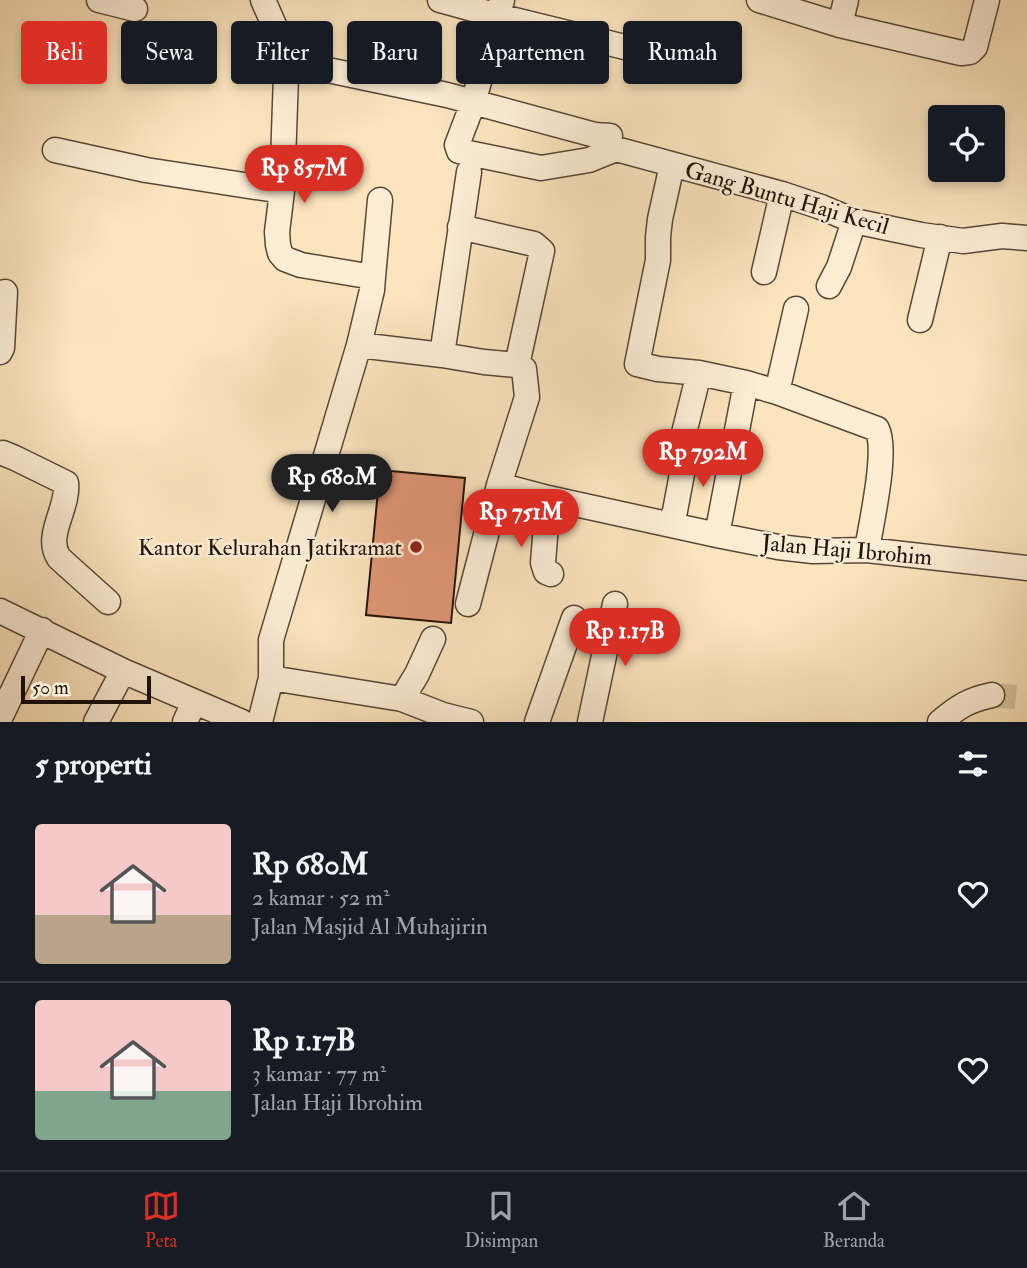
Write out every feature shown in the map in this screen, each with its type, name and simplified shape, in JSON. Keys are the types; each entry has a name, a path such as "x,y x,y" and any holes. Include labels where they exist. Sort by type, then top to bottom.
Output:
{"street":[{"path":"99,0 135,9"},
{"path":"263,0 281,41 286,75 278,244 285,259 301,265 373,277"},
{"path":"440,0 500,8 623,44"},
{"path":"762,0 840,24 961,52 971,52 975,47 987,0"},
{"path":"840,24 846,0"},
{"path":"500,8 473,103 457,145 459,151 541,168 589,160 620,143"},
{"name":"Gang Buntu Haji Kecil","path":"333,71 447,96 595,135 673,165 821,207 854,222 963,241 1003,236 1027,238"},
{"path":"55,150 146,170 282,191"},
{"path":"673,165 660,219 658,260 637,364 746,383 778,392 877,429 880,436 879,469 867,550"},
{"path":"442,355 469,172"},
{"path":"764,272 782,194"},
{"path":"260,722 271,678 271,640 359,345 372,290 380,200"},
{"path":"829,286 854,222"},
{"path":"460,227 534,244 542,251 517,365"},
{"path":"920,320 940,237"},
{"path":"0,352 5,292"},
{"path":"778,392 796,309"},
{"path":"359,345 517,365 524,369 527,397 499,485 468,604"},
{"path":"684,433 699,373"},
{"path":"717,535 746,383"},
{"path":"1,450 66,483 67,492 54,539 54,550 108,602"},
{"path":"670,524 685,458"},
{"name":"Jalan Haji Ibrohim","path":"499,485 778,547 813,551 867,550 1027,568"},
{"path":"548,498 543,563 546,572 551,574"},
{"path":"590,722 615,604"},
{"path":"0,611 123,671 189,712 242,722"},
{"path":"537,722 574,618"},
{"path":"0,718 42,630"},
{"path":"402,699 433,639"},
{"path":"96,722 123,671"},
{"path":"271,678 402,699 442,719 471,722"},
{"path":"940,722 974,699 992,695"}],"building":[{"name":"Kantor Kelurahan Jatikramat","path":"380,470 465,478 451,623 366,615"}],"tunnel":[{"path":"992,695 1027,698"}],"place":[{"name":"Kantor Kelurahan Jatikramat","path":"416,547"}]}
